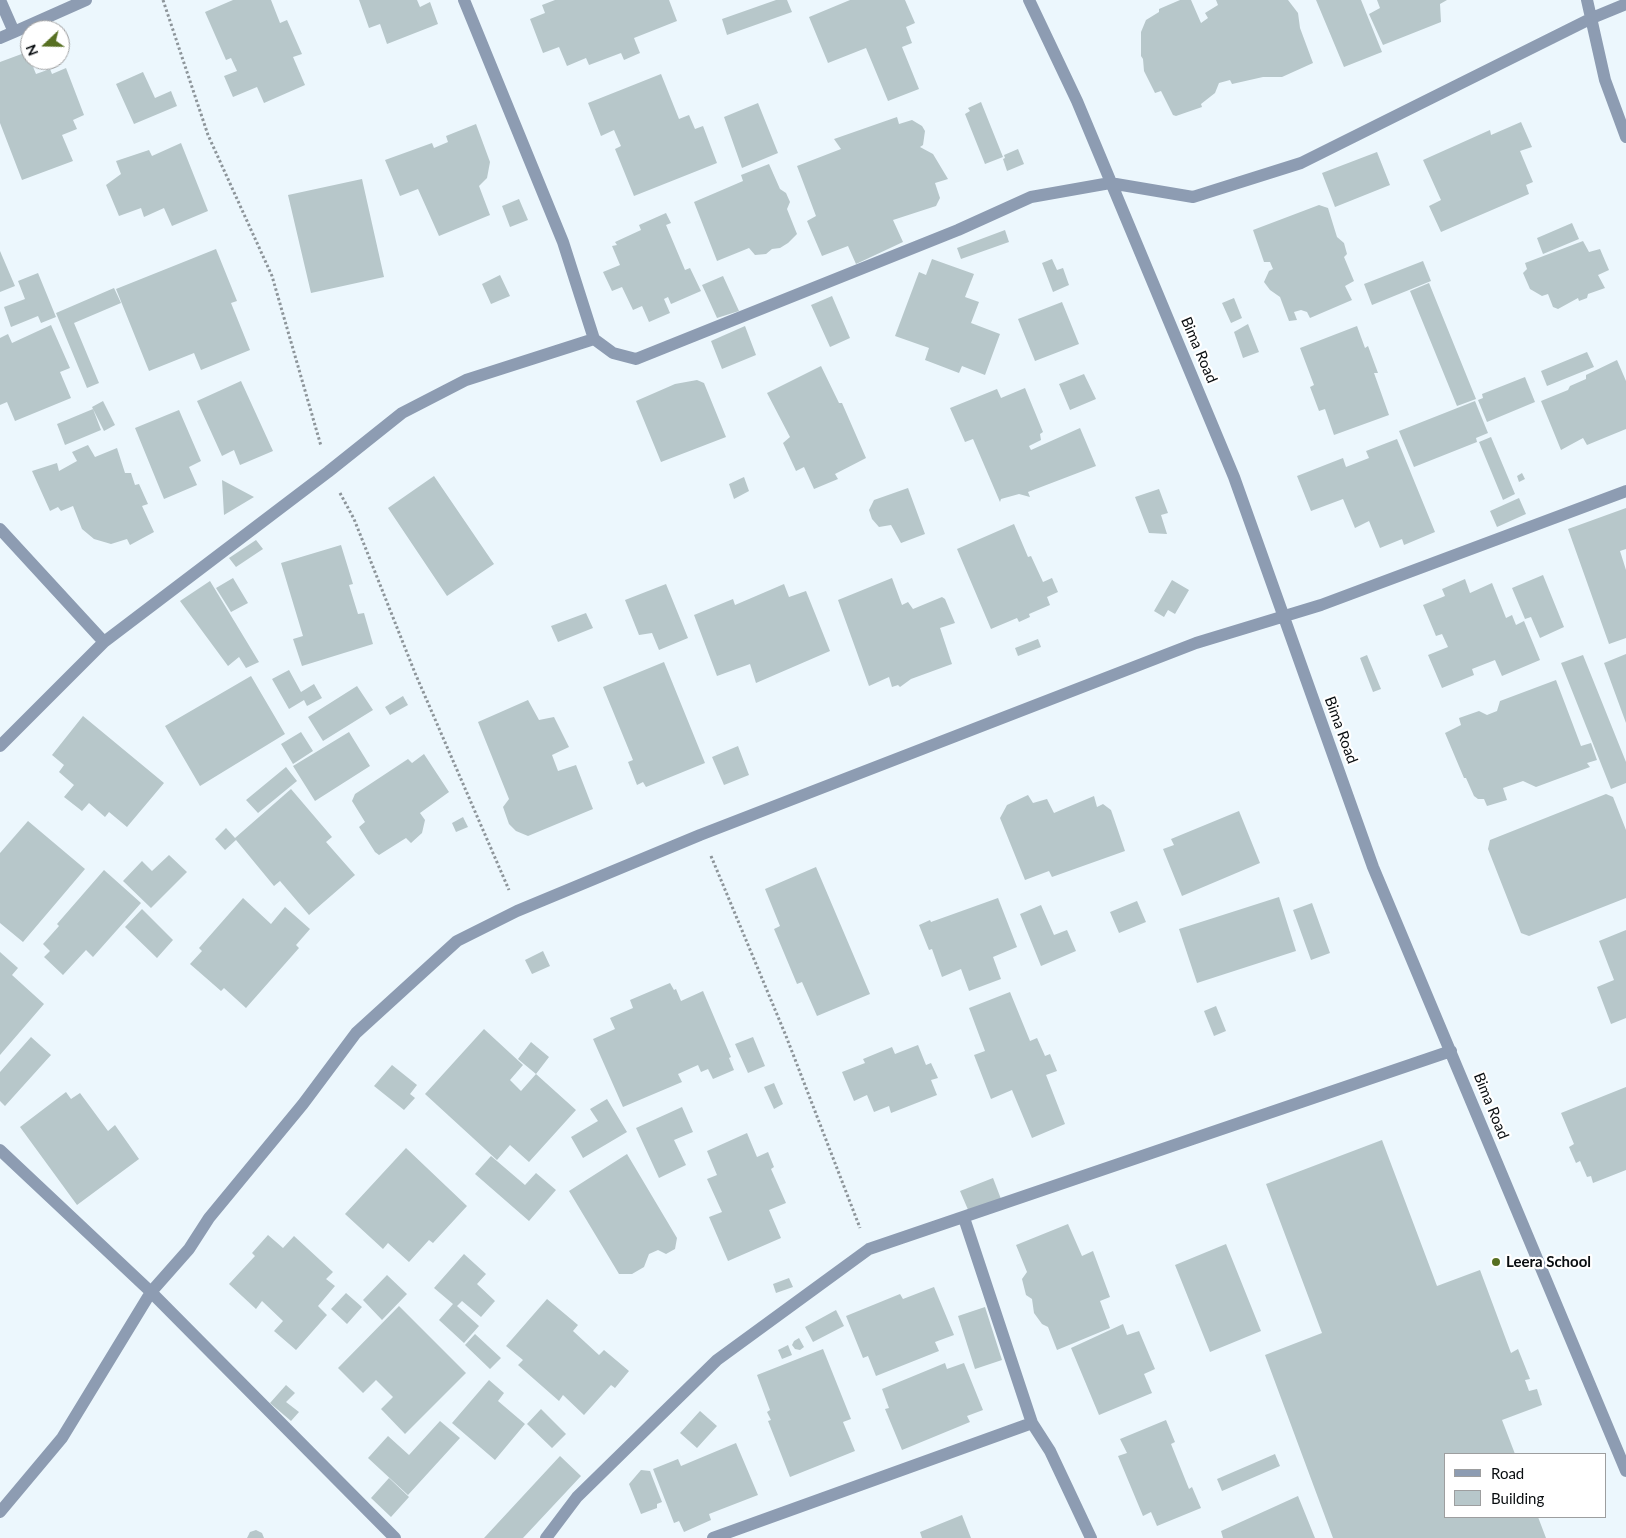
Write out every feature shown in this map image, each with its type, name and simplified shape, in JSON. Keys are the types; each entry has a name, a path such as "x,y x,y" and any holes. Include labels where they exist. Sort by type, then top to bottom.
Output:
{"street":[{"path":"0,0 14,32"},
{"path":"0,38 86,0"},
{"path":"464,0 563,242 594,339 613,353 636,359 958,230 1030,197 1110,183 1193,197 1302,163 1592,18 1626,4"},
{"name":"Bima Road","path":"1028,0 1077,101 1234,477 1372,867 1626,1471"},
{"path":"1587,0 1605,80 1626,137"},
{"path":"0,746 104,642 328,472 402,413 466,380 594,339"},
{"path":"0,1512 62,1438 152,1292 189,1249 208,1218 235,1184 303,1104 356,1033 456,942 518,911 700,834 1196,643 1283,617 1626,491"},
{"path":"0,529 104,642"},
{"path":"546,1538 577,1496 717,1360 869,1249 1451,1051"},
{"path":"0,1150 152,1292 395,1538"},
{"path":"964,1218 1032,1423 1050,1451 1091,1538"},
{"path":"713,1538 1032,1423"}],"path":[{"path":"700,834 786,1036 869,1249"}],"building":[{"path":"233,0 271,0 280,23 287,20 302,54 293,57 305,85 264,103 257,87 233,97 224,76 237,71 231,58 226,60 205,12"},
{"path":"359,0 417,0 420,7 430,2 438,24 387,44 380,24 369,28"},
{"path":"555,0 669,0 677,21 634,38 640,53 624,60 621,53 589,65 586,58 567,66 559,47 543,53 530,19 545,13 542,5"},
{"path":"776,0 787,0 792,12 727,35 722,19"},
{"path":"850,0 905,0 915,23 906,27 912,43 902,47 919,89 888,101 866,48 828,63 809,17"},
{"path":"1180,0 1191,0 1201,23 1208,18 1205,13 1218,5 1216,0 1288,0 1298,13 1300,28 1313,63 1282,77 1263,77 1232,84 1230,80 1219,83 1215,93 1201,104 1202,107 1176,116 1173,115 1161,91 1155,93 1144,71 1141,56 1141,32 1146,20 1159,12 1159,9"},
{"path":"1316,0 1361,0 1382,52 1344,67"},
{"path":"1377,0 1447,0 1440,4 1441,22 1383,45 1369,14 1380,8"},
{"path":"20,55 20,70 34,70 36,74 50,70 52,74 67,70 84,115 73,120 77,129 62,135 73,161 22,180 0,123 0,62"},
{"path":"143,72 155,98 171,91 177,106 134,124 116,84"},
{"path":"661,74 679,119 689,115 695,129 703,126 717,163 634,196 615,149 621,146 614,130 601,136 588,103"},
{"path":"981,102 1003,157 985,164 965,114 970,111 968,108"},
{"path":"758,103 778,153 742,168 724,117"},
{"path":"897,117 899,124 912,120 922,126 925,131 923,145 920,147 933,154 948,179 935,183 940,198 936,206 893,220 903,242 856,264 848,246 822,256 807,221 816,216 797,166 841,149 834,139"},
{"path":"1521,122 1532,147 1520,151 1533,182 1526,185 1529,194 1441,232 1429,206 1441,200 1423,160 1490,130 1491,135"},
{"path":"476,124 490,162 487,178 479,186 490,215 439,236 418,189 400,196 385,160 432,143 434,148 448,142 446,136"},
{"path":"181,143 208,211 172,226 164,208 144,217 141,208 119,216 106,185 121,174 116,161 149,150 152,156"},
{"path":"1018,149 1024,164 1007,171 1003,159 1005,158 1004,155"},
{"path":"1377,152 1390,185 1335,207 1322,173"},
{"path":"769,164 780,189 786,193 790,202 787,209 797,234 788,243 780,248 772,249 766,254 755,255 749,248 717,261 694,202 743,181 741,175"},
{"path":"362,179 384,277 311,293 288,195"},
{"path":"519,199 528,220 510,227 502,206"},
{"path":"1319,205 1328,208 1337,237 1344,243 1347,254 1344,257 1354,281 1345,286 1352,300 1310,318 1307,312 1301,310 1294,312 1297,320 1289,321 1280,297 1270,290 1264,282 1269,271 1273,269 1270,262 1264,262 1253,230"},
{"path":"666,213 671,223 666,225 685,270 690,268 701,291 671,304 668,297 664,299 670,313 649,322 642,306 633,310 622,287 612,291 603,272 620,265 612,246 617,245 615,242 641,230 639,225"},
{"path":"1572,223 1579,239 1543,254 1537,238"},
{"path":"1005,230 1009,242 961,259 957,248"},
{"path":"1583,241 1589,252 1600,249 1609,270 1598,275 1605,288 1588,294 1587,298 1579,301 1578,298 1558,309 1553,307 1548,294 1542,296 1530,289 1523,273 1527,269 1525,263"},
{"path":"216,249 237,301 231,303 250,350 201,370 194,353 149,371 116,289"},
{"path":"0,251 15,286 0,292"},
{"path":"932,259 974,274 965,297 979,302 971,323 1000,334 985,375 962,366 959,373 925,360 929,348 895,336 919,272 926,275"},
{"path":"1052,259 1057,270 1063,268 1069,285 1053,292 1042,263"},
{"path":"1423,261 1431,281 1372,305 1364,284"},
{"path":"38,273 56,317 41,323 38,316 11,327 4,307 25,299 18,281"},
{"path":"500,275 510,296 491,304 482,284"},
{"path":"723,276 739,311 717,318 702,285"},
{"path":"1429,283 1476,399 1457,406 1410,291"},
{"path":"114,288 121,303 74,323 99,383 87,388 56,313"},
{"path":"832,296 850,338 830,347 811,305"},
{"path":"1234,298 1242,318 1231,323 1222,303"},
{"path":"1062,302 1079,344 1035,361 1018,319"},
{"path":"1248,324 1259,352 1243,358 1234,332"},
{"path":"51,325 70,368 60,372 71,398 15,421 7,402 0,405 0,338 8,334 12,343"},
{"path":"745,326 756,355 722,369 711,341"},
{"path":"1357,326 1365,348 1368,346 1378,373 1374,373 1389,415 1334,435 1325,409 1319,411 1310,387 1314,385 1300,348"},
{"path":"1587,352 1594,367 1547,386 1541,371"},
{"path":"1617,360 1626,381 1626,429 1587,445 1583,438 1561,450 1541,401 1568,390 1570,386 1586,379 1586,375"},
{"path":"821,366 839,403 842,403 866,458 835,474 838,479 814,489 804,467 796,471 783,443 790,437 767,393"},
{"path":"1084,374 1096,399 1070,410 1059,384"},
{"path":"1525,377 1535,402 1487,422 1478,400 1483,398 1482,394"},
{"path":"697,380 704,383 726,437 661,462 636,401 675,384"},
{"path":"241,381 273,451 240,465 234,450 222,456 197,401"},
{"path":"1025,388 1043,432 1040,434 1041,440 1029,446 1031,450 1080,428 1096,466 1028,492 1030,497 1019,494 1001,499 1000,502 973,439 965,442 950,408 997,389 1001,398"},
{"path":"103,401 115,425 104,431 92,407"},
{"path":"1475,401 1488,433 1476,438 1477,442 1414,467 1399,431"},
{"path":"93,409 101,430 65,445 57,424"},
{"path":"179,410 201,461 189,467 197,485 164,499 135,428"},
{"path":"1491,437 1515,494 1503,500 1479,442"},
{"path":"1397,439 1435,532 1404,545 1402,539 1380,548 1369,521 1355,528 1343,499 1311,511 1297,476 1343,458 1346,467 1369,458 1366,451"},
{"path":"88,445 95,457 117,448 125,473 131,473 135,485 139,484 148,504 142,506 154,532 130,545 127,539 111,544 94,539 82,529 73,506 61,511 58,507 50,511 32,471 57,463 59,471 77,461 72,452"},
{"path":"1522,473 1525,479 1519,482 1517,476"},
{"path":"434,476 494,564 447,596 388,508"},
{"path":"744,477 749,491 734,499 729,484"},
{"path":"222,480 254,497 224,515"},
{"path":"908,488 925,534 901,543 891,525 879,527 872,519 869,510 874,500"},
{"path":"1159,489 1168,513 1161,515 1167,534 1149,533 1135,497"},
{"path":"1519,498 1526,514 1497,527 1490,511"},
{"path":"1626,508 1626,549 1620,551 1626,570 1626,638 1609,644 1568,529"},
{"path":"1014,524 1028,557 1031,556 1043,582 1052,578 1058,592 1047,597 1050,605 1029,614 1030,617 1019,622 1017,618 991,629 957,549"},
{"path":"256,540 263,549 236,567 229,558"},
{"path":"341,545 353,584 349,585 358,614 364,613 373,644 302,666 293,639 303,636 281,563"},
{"path":"1543,575 1564,627 1540,638 1531,617 1525,619 1512,588"},
{"path":"233,578 248,603 231,612 216,588"},
{"path":"892,578 902,605 908,602 913,609 942,597 945,599 955,623 940,628 952,664 911,679 900,687 898,685 892,687 889,677 869,686 838,600"},
{"path":"1465,579 1470,593 1492,583 1506,618 1512,615 1516,625 1524,621 1540,660 1502,676 1495,660 1472,669 1474,675 1442,688 1428,655 1448,647 1442,634 1436,636 1423,605 1445,596 1442,589"},
{"path":"1172,580 1189,590 1175,614 1168,610 1164,617 1154,611"},
{"path":"210,581 259,662 246,668 239,657 228,666 180,601"},
{"path":"666,584 688,638 659,650 652,633 639,635 625,600"},
{"path":"784,584 789,597 806,591 830,651 756,683 750,664 717,676 694,615 733,599 735,605"},
{"path":"586,613 593,628 558,642 551,626"},
{"path":"1038,639 1041,647 1018,656 1015,648"},
{"path":"1626,654 1626,723 1604,663"},
{"path":"1367,655 1381,689 1373,692 1360,658"},
{"path":"1583,655 1626,762 1626,783 1611,789 1561,663"},
{"path":"664,662 705,763 646,787 643,782 637,785 628,762 633,760 603,687"},
{"path":"289,670 301,692 314,684 322,698 307,706 304,700 289,709 272,679"},
{"path":"251,676 285,734 200,786 165,726"},
{"path":"1556,680 1581,746 1591,743 1597,760 1587,763 1590,767 1536,787 1523,781 1503,788 1507,800 1487,806 1484,799 1478,799 1474,796 1466,778 1464,778 1445,733 1461,725 1459,718 1479,711 1487,715 1497,711 1500,701"},
{"path":"357,686 373,710 323,741 308,717"},
{"path":"403,696 408,705 390,715 385,707"},
{"path":"528,700 539,720 554,717 569,747 552,755 558,771 576,765 593,809 528,836 516,831 509,824 503,807 509,799 478,722"},
{"path":"83,716 164,783 127,827 109,812 105,817 89,803 82,811 64,797 74,785 59,772 64,765 52,755"},
{"path":"301,732 313,751 293,764 281,744"},
{"path":"349,732 370,766 315,801 293,766"},
{"path":"738,746 749,775 724,785 712,757"},
{"path":"424,754 449,792 420,813 425,820 422,833 411,843 406,838 379,855 375,852 359,827 365,822 352,801 355,794 408,759 412,763"},
{"path":"286,767 297,781 258,813 246,800"},
{"path":"291,789 332,837 326,842 355,875 309,915 280,881 274,886 236,840 225,850 215,839 226,828 235,838"},
{"path":"1606,794 1613,797 1626,830 1626,898 1529,936 1521,933 1488,849 1490,840"},
{"path":"1028,795 1033,803 1047,799 1054,813 1094,796 1097,807 1103,804 1111,810 1125,851 1052,877 1049,871 1025,880 1000,818 1007,805"},
{"path":"1239,811 1260,863 1182,896 1163,849 1174,845 1171,839"},
{"path":"463,817 468,827 456,832 452,823"},
{"path":"28,821 85,869 23,942 0,923 0,853"},
{"path":"169,855 187,872 151,908 123,881 142,861 152,871"},
{"path":"816,867 870,994 817,1016 802,982 797,984 774,929 780,926 765,889"},
{"path":"104,870 141,903 93,957 86,950 63,975 44,957 50,951 43,944 59,926 57,924"},
{"path":"1279,897 1296,951 1197,983 1179,929"},
{"path":"243,898 271,924 285,907 310,929 296,945 299,948 246,1008 224,988 221,991 190,964 202,951 199,948"},
{"path":"998,898 1017,947 993,957 1001,979 969,991 961,969 942,977 932,949 929,950 919,925"},
{"path":"1137,901 1146,922 1119,933 1110,912"},
{"path":"1312,903 1330,953 1311,960 1293,910"},
{"path":"1041,905 1054,935 1067,930 1076,951 1041,966 1020,914"},
{"path":"142,909 173,940 157,958 125,927"},
{"path":"1626,930 1626,1018 1611,1024 1597,987 1614,980 1599,941"},
{"path":"543,951 550,966 532,974 525,960"},
{"path":"0,952 18,968 12,975 44,1004 0,1055"},
{"path":"670,983 674,990 676,989 681,1001 703,991 731,1057 729,1058 734,1070 713,1079 708,1069 701,1072 698,1065 678,1074 682,1082 623,1107 593,1039 615,1029 610,1018 633,1008 630,1000"},
{"path":"1010,992 1030,1041 1037,1038 1045,1056 1050,1054 1057,1071 1046,1075 1065,1124 1032,1138 1012,1090 991,1099 974,1055 985,1051 969,1008"},
{"path":"1216,1006 1226,1031 1214,1036 1204,1011"},
{"path":"484,1029 523,1065 510,1080 521,1091 536,1074 576,1110 529,1162 510,1145 497,1160 425,1094"},
{"path":"31,1037 51,1055 5,1106 0,1101 0,1072"},
{"path":"753,1037 765,1066 748,1073 735,1044"},
{"path":"531,1042 549,1057 536,1074 518,1059"},
{"path":"918,1045 926,1065 931,1063 938,1078 931,1080 937,1095 891,1113 889,1106 874,1112 867,1095 854,1101 842,1072 865,1063 863,1059 892,1047 895,1054"},
{"path":"392,1065 417,1085 410,1094 415,1098 404,1110 374,1086"},
{"path":"774,1083 783,1104 774,1109 764,1087"},
{"path":"1626,1087 1626,1170 1593,1183 1591,1176 1587,1177 1580,1161 1576,1163 1569,1147 1574,1144 1561,1113"},
{"path":"66,1092 71,1099 80,1093 108,1131 115,1125 139,1159 77,1205 20,1127"},
{"path":"607,1099 627,1132 583,1158 571,1137 598,1121 590,1109"},
{"path":"682,1107 693,1132 674,1140 686,1165 659,1178 636,1128"},
{"path":"747,1133 757,1157 768,1152 774,1167 771,1169 786,1203 769,1210 781,1238 728,1261 709,1217 722,1212 707,1179 717,1175 707,1151"},
{"path":"1382,1140 1437,1286 1480,1270 1511,1353 1518,1349 1530,1379 1525,1380 1529,1391 1537,1389 1542,1405 1502,1420 1515,1453 1444,1453 1444,1518 1538,1518 1546,1538 1333,1538 1265,1355 1322,1333 1266,1184"},
{"path":"406,1148 467,1206 433,1243 429,1240 409,1262 388,1243 383,1249 345,1214"},
{"path":"627,1154 677,1238 675,1249 666,1254 658,1250 649,1254 644,1267 632,1274 619,1274 569,1191"},
{"path":"491,1156 525,1185 536,1173 556,1190 529,1221 475,1174"},
{"path":"993,1178 1001,1199 969,1212 960,1191"},
{"path":"1068,1224 1082,1256 1093,1251 1110,1297 1100,1301 1110,1328 1057,1350 1048,1327 1042,1324 1034,1313 1032,1299 1026,1295 1022,1279 1027,1272 1016,1245"},
{"path":"268,1235 283,1248 294,1236 333,1272 326,1279 335,1286 318,1306 327,1315 296,1350 274,1331 283,1321 262,1301 256,1309 229,1284 255,1256 252,1253"},
{"path":"1226,1244 1261,1331 1210,1352 1175,1265"},
{"path":"464,1254 486,1274 477,1284 495,1301 481,1317 462,1301 457,1306 479,1326 464,1343 439,1320 453,1304 434,1288"},
{"path":"387,1275 407,1294 382,1320 363,1300"},
{"path":"789,1278 793,1287 776,1293 773,1284"},
{"path":"934,1287 954,1335 935,1342 939,1351 876,1376 868,1356 863,1358 846,1316 900,1294 903,1299"},
{"path":"346,1293 362,1307 347,1324 331,1309"},
{"path":"547,1299 578,1325 573,1331 599,1355 604,1350 629,1371 615,1388 611,1385 584,1415 563,1395 559,1401 518,1365 523,1360 506,1346"},
{"path":"399,1306 466,1373 405,1434 381,1409 393,1397 376,1380 363,1393 338,1368"},
{"path":"985,1307 1002,1360 975,1369 958,1316"},
{"path":"836,1310 844,1326 813,1342 805,1327"},
{"path":"1123,1324 1127,1335 1139,1331 1155,1369 1144,1374 1152,1393 1099,1415 1071,1348"},
{"path":"475,1334 501,1358 490,1369 465,1345"},
{"path":"799,1338 804,1347 800,1350 795,1349 792,1345"},
{"path":"788,1345 792,1355 782,1359 778,1350"},
{"path":"823,1349 851,1419 843,1422 855,1451 790,1477 768,1421 771,1420 767,1412 770,1410 757,1375"},
{"path":"945,1363 947,1369 964,1363 983,1410 967,1416 970,1422 902,1450 885,1409 889,1408 882,1389"},
{"path":"489,1380 504,1393 498,1401 525,1424 495,1460 452,1423"},
{"path":"286,1385 295,1393 286,1402 299,1412 291,1421 270,1403"},
{"path":"541,1409 566,1434 552,1448 527,1424"},
{"path":"700,1411 717,1426 697,1448 680,1433"},
{"path":"1166,1420 1175,1442 1171,1444 1189,1489 1192,1487 1201,1508 1157,1526 1151,1512 1143,1516 1118,1456 1127,1453 1120,1439"},
{"path":"440,1421 460,1438 408,1495 368,1458 388,1436 409,1455"},
{"path":"736,1443 758,1495 709,1514 711,1520 684,1532 679,1521 674,1523 653,1469 678,1459 681,1466"},
{"path":"1275,1454 1280,1466 1222,1491 1217,1479"},
{"path":"560,1456 581,1476 523,1538 484,1538"},
{"path":"641,1470 650,1471 662,1502 657,1504 657,1508 641,1514 629,1484"},
{"path":"389,1478 409,1497 391,1517 371,1498"},
{"path":"1298,1496 1315,1538 1223,1538 1221,1531"},
{"path":"962,1515 971,1538 922,1538 920,1532"},
{"path":"256,1530 262,1533 264,1538 247,1538 250,1532"}],"place":[{"name":"Leera School","path":"1496,1262"}]}
